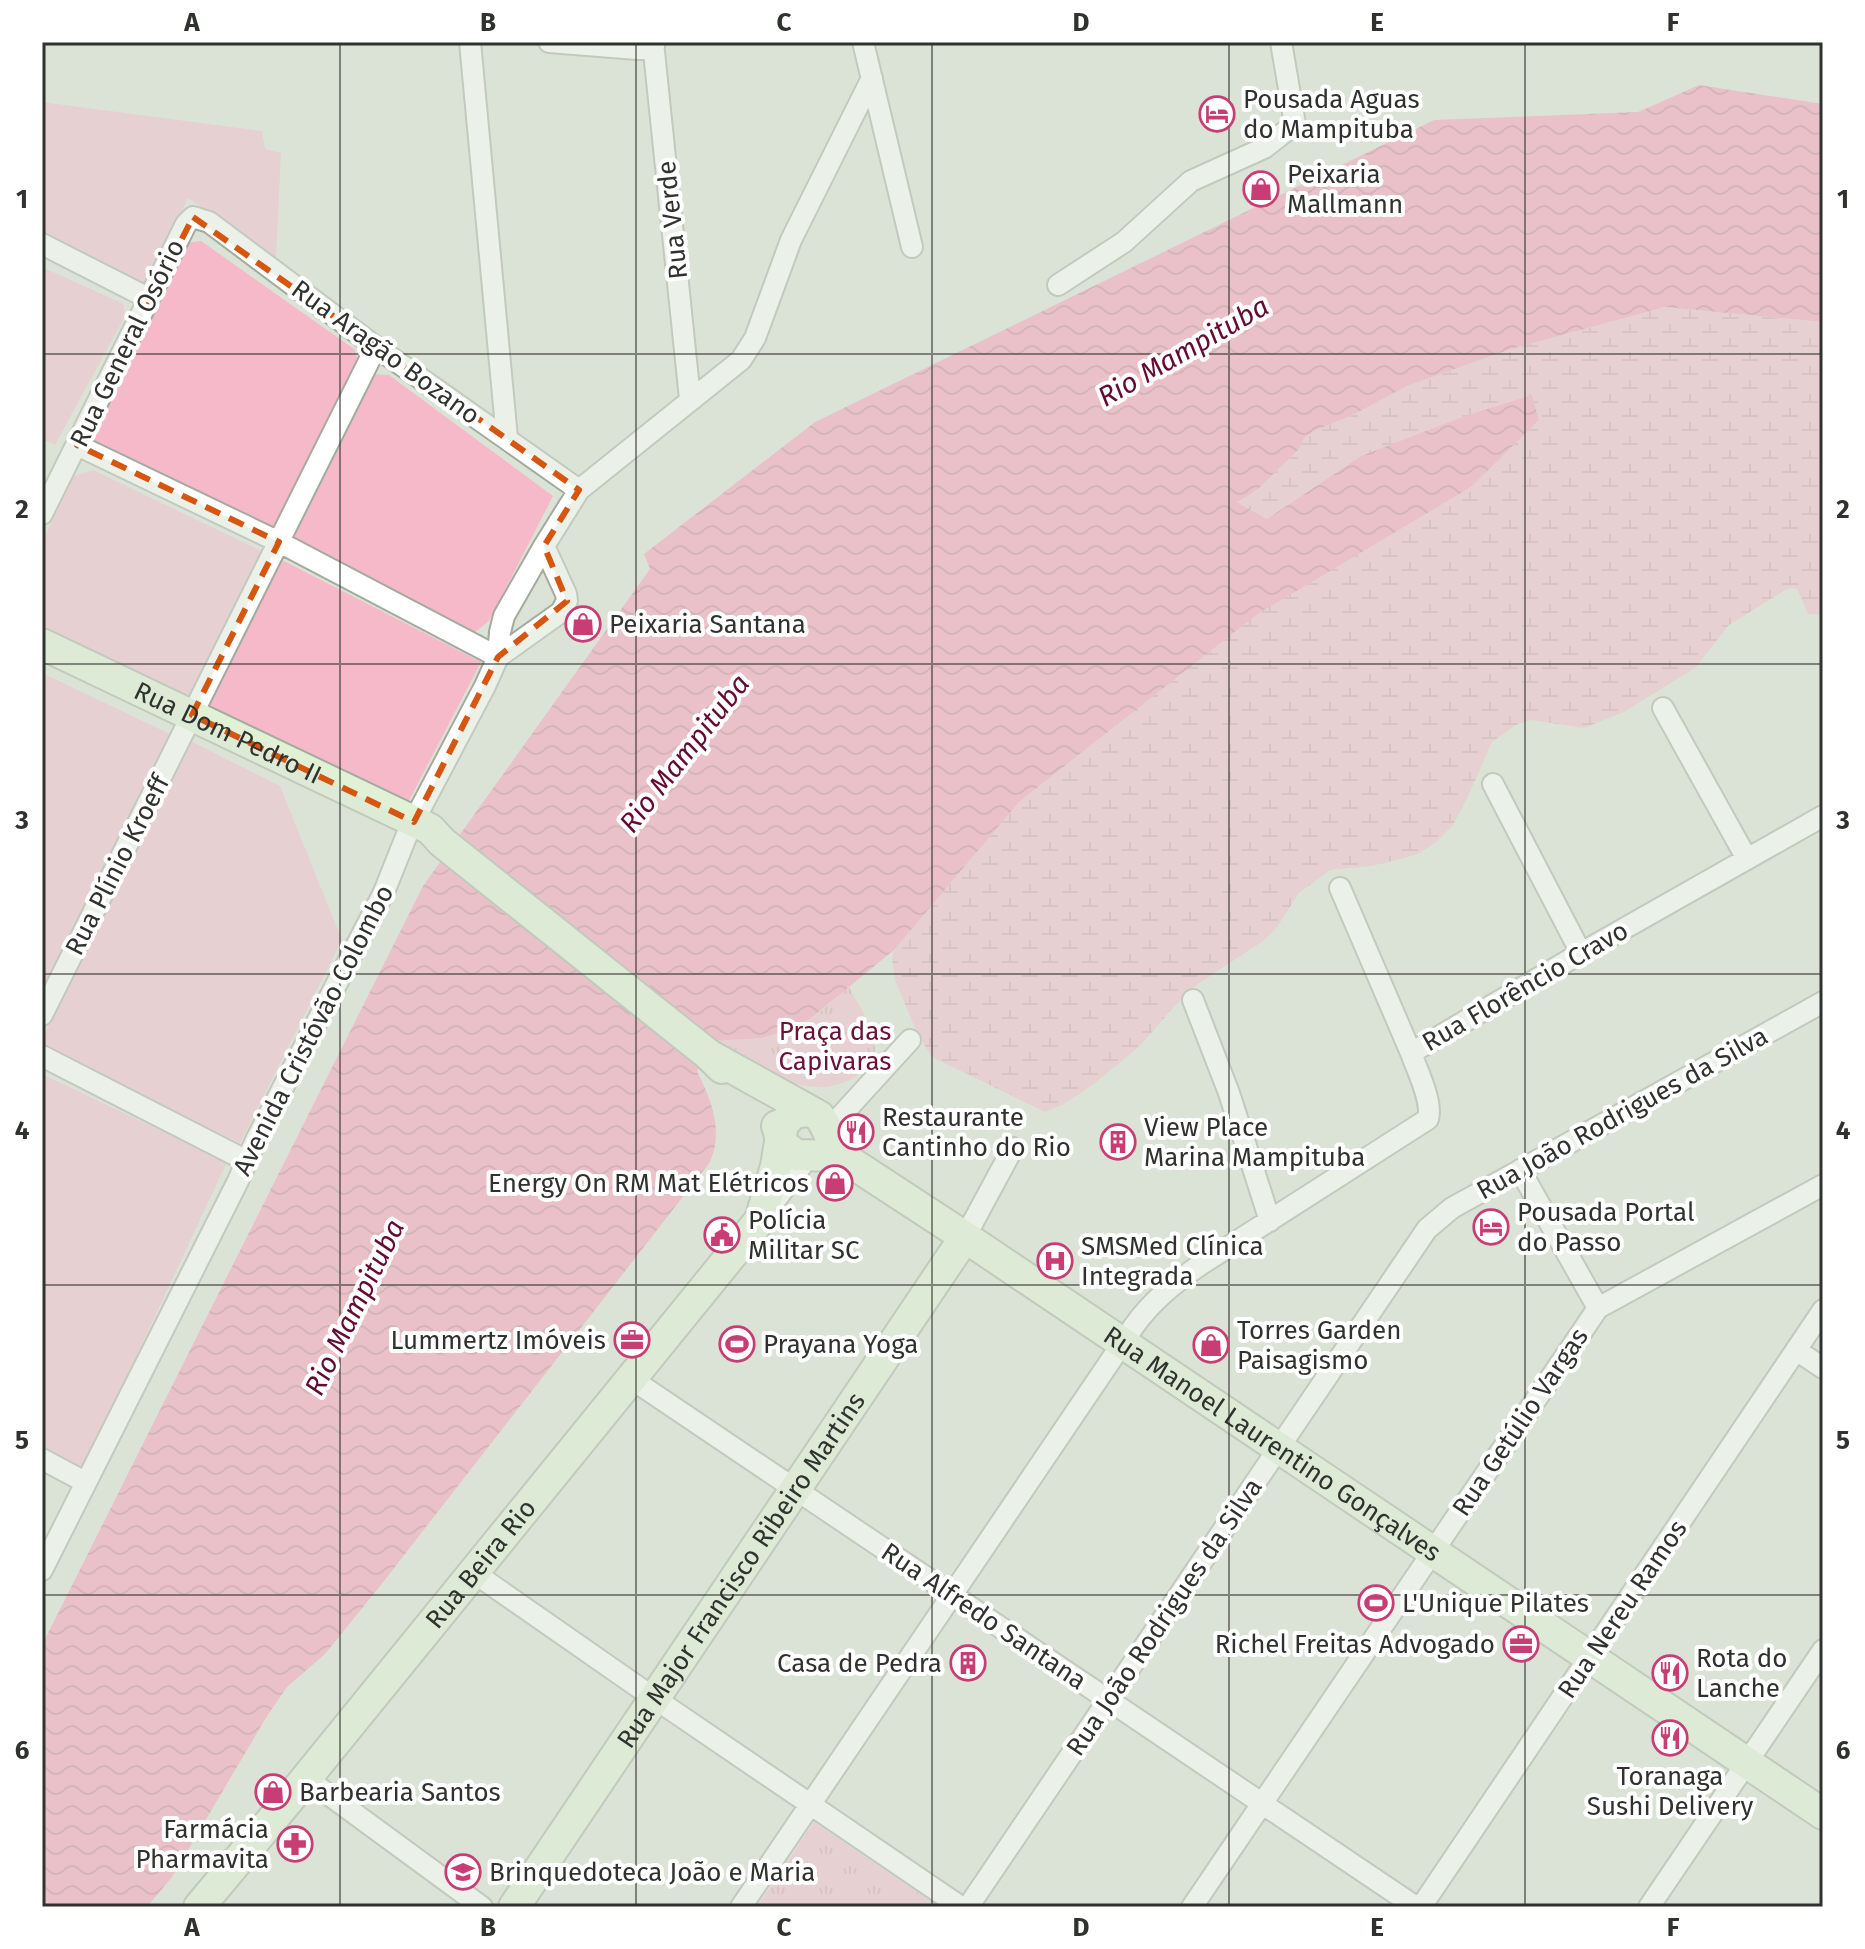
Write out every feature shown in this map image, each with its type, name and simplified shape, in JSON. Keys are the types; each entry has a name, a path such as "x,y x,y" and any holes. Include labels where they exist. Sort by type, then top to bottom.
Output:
{"main road":[{"name":"Rua Dom Pedro II","path":"42,644 432,831 709,1055"},
{"name":"Rua Manoel Laurentino Gonçalves","path":"709,1055 825,1133 965,1237 1823,1814"},
{"path":"709,1055 768,1113 781,1134 783,1145 791,1153 800,1157 809,1156 825,1133 798,1111 783,1124 781,1134"},
{"name":"Rua Beira Rio","path":"199,1907 760,1220 776,1166 781,1134"},
{"name":"Rua Major Francisco Ribeiro Martins","path":"514,1907 965,1237"}],"street":[{"path":"470,42 507,438"},
{"path":"549,42 637,49 654,44"},
{"path":"863,42 912,247"},
{"path":"1058,285 1124,242 1191,181 1264,148 1295,124 1281,42"},
{"name":"Rua Verde","path":"654,44 690,399"},
{"name":"Avenida Cristóvão Colombo","path":"42,1570 384,892 414,822 498,657 504,616 579,490 741,360 755,338 791,240 872,78"},
{"name":"Rua Aragão Bozano","path":"193,217 209,222 376,347 579,490"},
{"name":"Rua General Osório","path":"42,514 148,298 186,224 193,217"},
{"path":"42,244 148,298"},
{"name":"Rua Plínio Kroeff","path":"42,1015 376,347"},
{"path":"77,445 279,542 498,657 561,612 566,605 566,594 544,546"},
{"path":"1663,708 1747,859"},
{"path":"1493,784 1581,953"},
{"name":"Rua Florêncio Cravo","path":"741,1907 1142,1315 1165,1291 1200,1265 1428,1119 1427,1101 1411,1053 1823,816"},
{"path":"1340,888 1411,1053"},
{"path":"1193,1000 1229,1093 1270,1221"},
{"name":"Rua João Rodrigues da Silva","path":"968,1907 1427,1229 1452,1208 1823,1002"},
{"path":"825,1133 910,1040"},
{"path":"42,1056 247,1161"},
{"name":"Rua Major Francisco Ribeiro Martins","path":"965,1237 1013,1148"},
{"name":"Rua Beira Rio","path":"760,1220 809,1156"},
{"path":"1520,1170 1598,1308"},
{"name":"Rua Getúlio Vargas","path":"1192,1907 1598,1308 1823,1185"},
{"name":"Rua Nereu Ramos","path":"1419,1907 1823,1310"},
{"path":"1796,1350 1823,1368"},
{"name":"Rua Alfredo Santana","path":"630,1378 1419,1907"},
{"path":"42,1459 85,1482"},
{"path":"473,1572 961,1907"},
{"path":"1649,1907 1823,1650"},
{"path":"306,1778 482,1907"}],"highlighted area":[{"path":"193,217 579,490 544,546 567,601 498,657 414,822 192,715 279,542 77,445"}],"green space":[{"path":"42,102 262,131 265,149 281,153 276,258 188,198 147,284 133,288 42,237"},
{"path":"201,241 354,349 359,362 273,533 91,443 187,243"},
{"path":"42,267 124,304 124,318 55,445 42,439"},
{"path":"1665,307 1823,322 1823,615 1808,614 1797,589 1787,589 1729,625 1695,668 1624,712 1584,728 1531,720 1516,725 1492,742 1453,825 1435,843 1418,854 1393,861 1330,870 1299,893 1275,930 1263,941 1192,988 1140,1046 1064,1104 1045,1112 932,1057 917,1033 895,980 894,950 1019,802 1255,615 1471,487 1539,420 1532,395 1361,456 1267,519 1236,501 1258,489 1300,448 1304,438 1407,386 1508,350"},
{"path":"372,374 389,375 553,496 489,621 474,633 290,543"},
{"path":"93,470 264,552 189,706 42,635 42,541 74,476"},
{"path":"282,560 481,662 402,814 203,712"},
{"path":"42,673 170,734 42,995"},
{"path":"189,740 280,786 342,940 240,1143 42,1048 42,1039"},
{"name":"Praça das Capivaras","path":"849,987 869,1025 875,1053 865,1069 841,1083 823,1087 786,1081 750,1063 719,1041 754,1038 799,1025"},
{"path":"42,1074 227,1162 83,1470 42,1449 42,1333 45,1326 42,1324"},
{"path":"814,1822 939,1907 757,1907"}],"water":[{"name":"Rio Mampituba","path":"1699,85 1823,104 1823,322 1665,307 1508,350 1407,386 1304,438 1300,448 1258,489 1237,502 1267,519 1361,456 1465,416 1532,395 1539,420 1471,487 1256,615 1019,802 894,950 810,1019 761,1038 715,1041 697,1071 711,1104 716,1127 710,1162 384,1581 325,1654 287,1687 172,1877 147,1907 42,1907 42,1645 423,886 650,569 644,554 815,422 1434,120 1638,112"}],"place":[{"name":"Pousada Aguas do Mampituba","path":"1217,114"},
{"name":"Peixaria Mallmann","path":"1261,189"},
{"name":"Peixaria Santana","path":"583,624"},
{"name":"Restaurante Cantinho do Rio","path":"856,1132"},
{"name":"View Place Marina Mampituba","path":"1118,1142"},
{"name":"Energy On RM Mat Elétricos","path":"835,1183"},
{"name":"Pousada Portal do Passo","path":"1491,1227"},
{"name":"Polícia Militar SC","path":"722,1235"},
{"name":"SMSMed Clínica Integrada","path":"1055,1261"},
{"name":"Lummertz Imóveis","path":"632,1340"},
{"name":"Prayana Yoga","path":"737,1344"},
{"name":"Torres Garden Paisagismo","path":"1211,1345"},
{"name":"L'Unique Pilates","path":"1376,1603"},
{"name":"Richel Freitas Advogado","path":"1521,1644"},
{"name":"Casa de Pedra","path":"968,1663"},
{"name":"Rota do Lanche","path":"1670,1673"},
{"name":"Toranaga Sushi Delivery","path":"1670,1738"},
{"name":"Barbearia Santos","path":"273,1792"},
{"name":"Farmácia Pharmavita","path":"295,1844"},
{"name":"Brinquedoteca João e Maria","path":"463,1872"}]}
